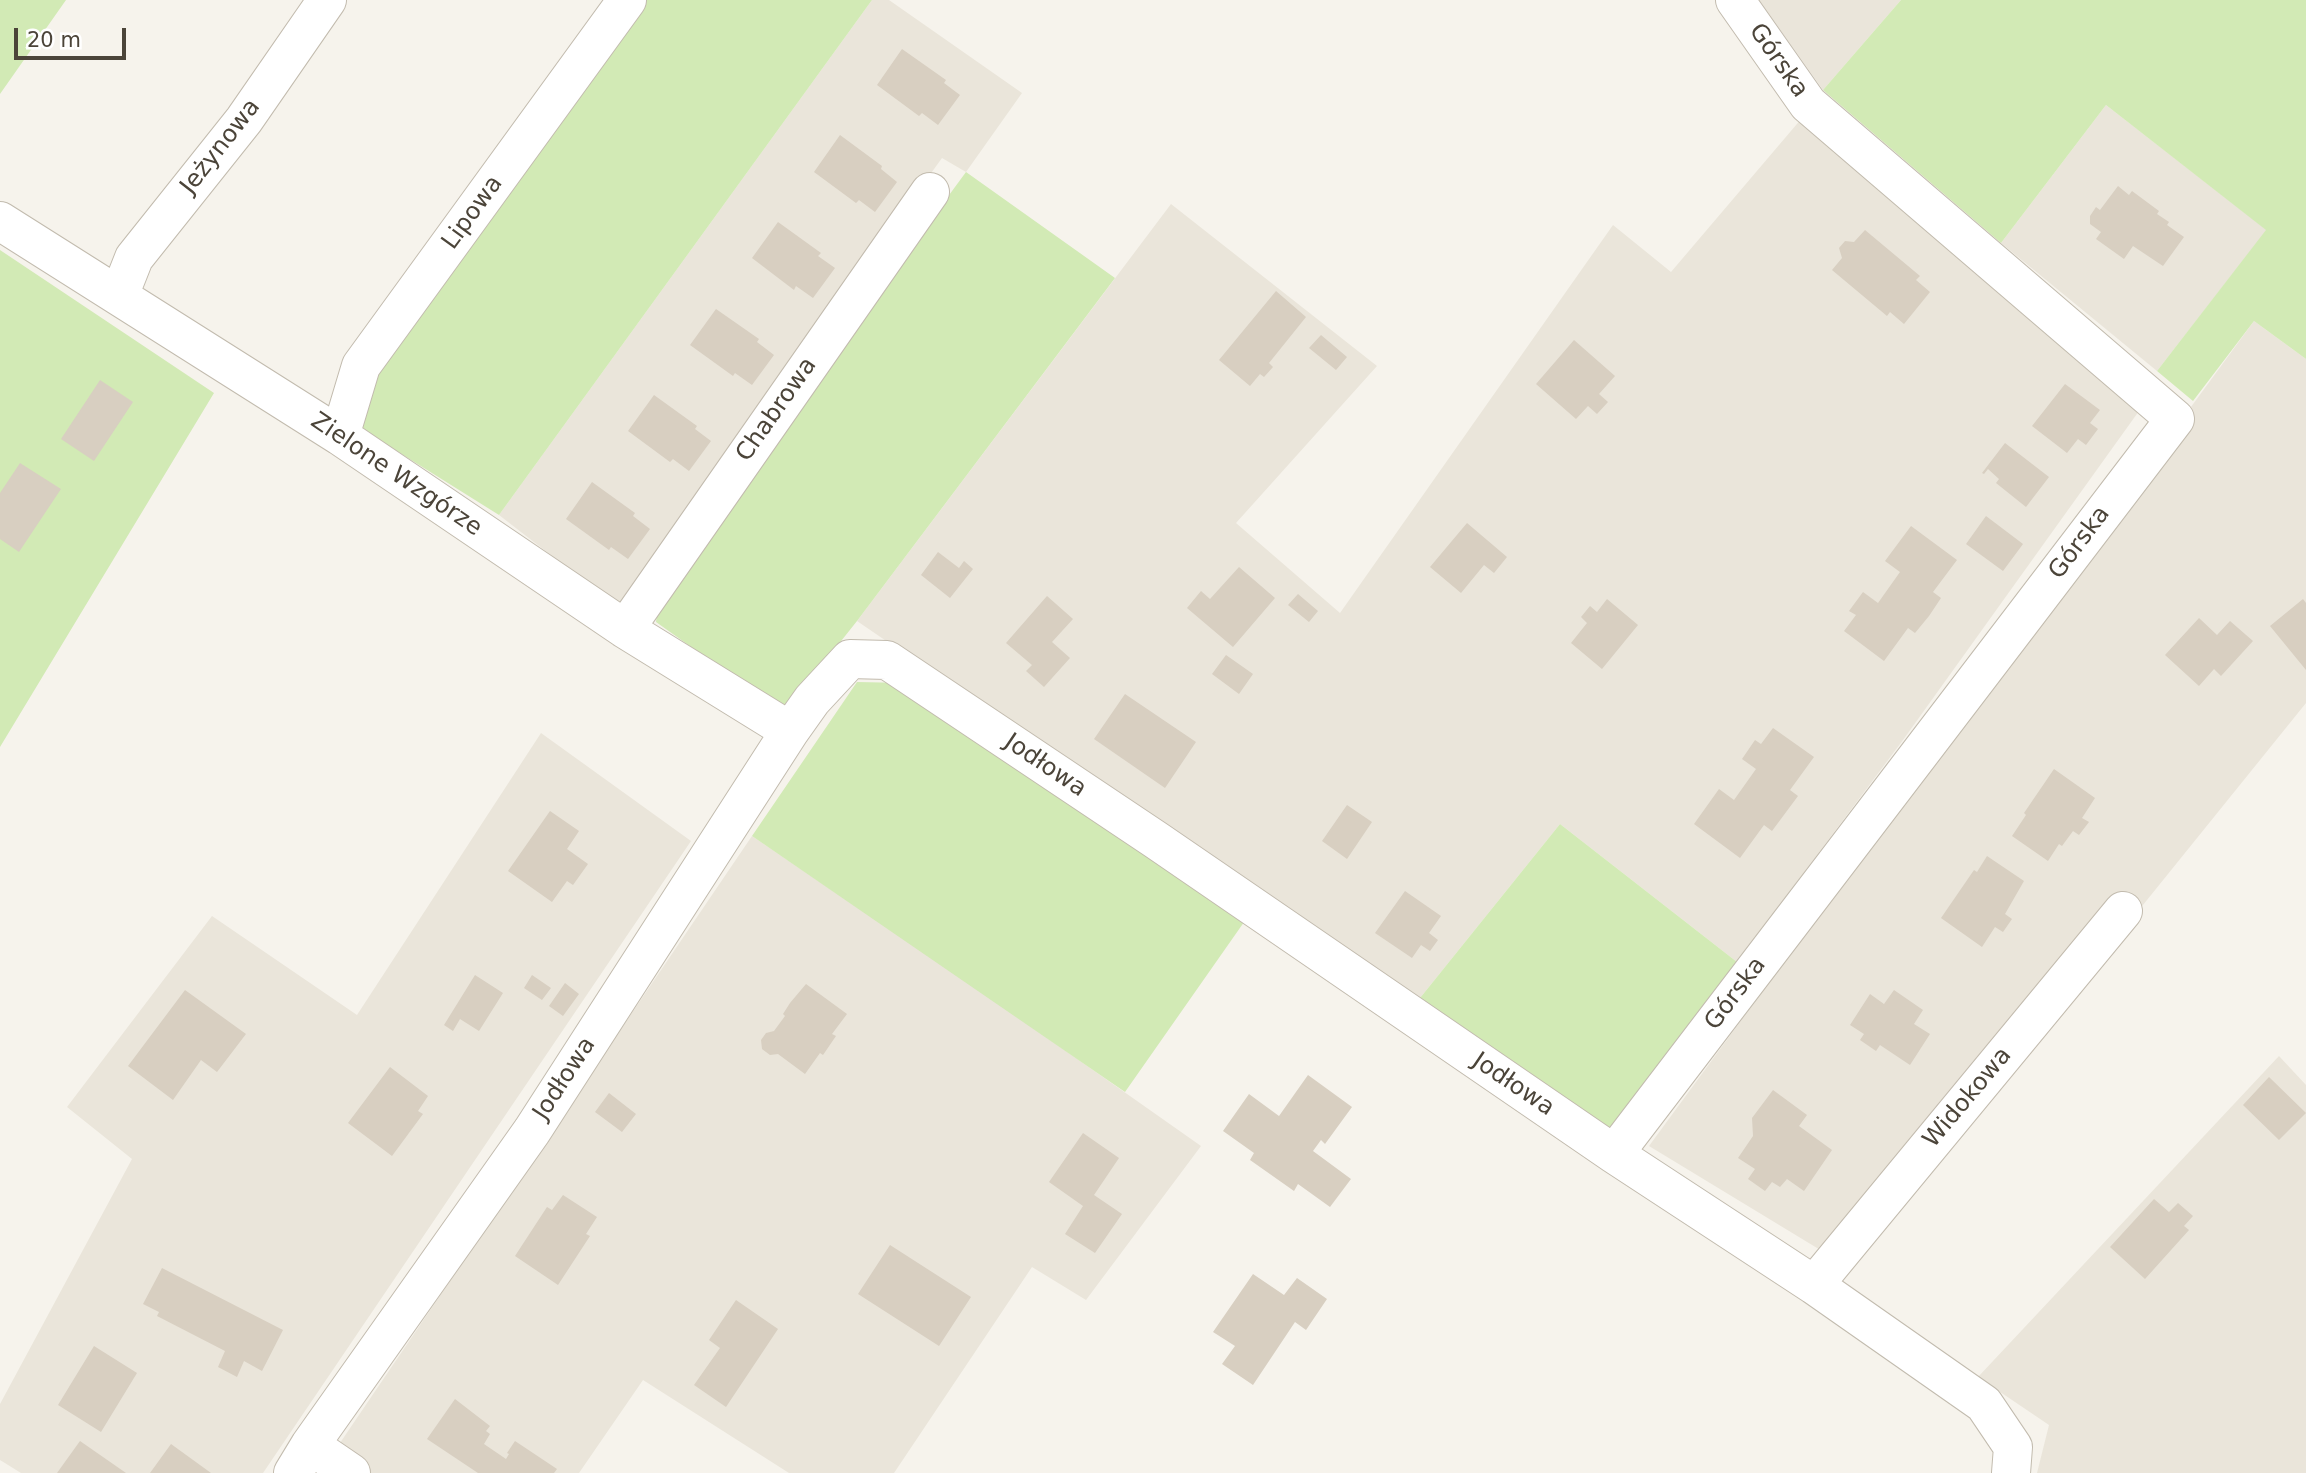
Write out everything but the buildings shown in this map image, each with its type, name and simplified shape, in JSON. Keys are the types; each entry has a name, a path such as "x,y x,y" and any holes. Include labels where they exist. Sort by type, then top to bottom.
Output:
{"street":[{"name":"Jeżynowa","path":"119,296 134,258 244,120 327,0"},
{"name":"Lipowa","path":"340,436 361,366 627,0"},
{"name":"Górska","path":"1614,1154 2175,419 1808,104 1734,0"},
{"name":"Chabrowa","path":"625,628 930,192"},
{"name":"Zielone Wzgórze","path":"0,221 340,436 625,628 790,731"},
{"name":"Jodłowa","path":"301,1459 532,1131 790,731 812,700 850,659 887,660 1156,840 1614,1154 1814,1285 1984,1404 2013,1447 2011,1473"},
{"name":"Widokowa","path":"1814,1285 2123,911"},
{"path":"301,1459 351,1473"}],"shaded area":[{"path":"872,0 889,0 1022,93 966,172 942,158 618,607 499,515"},
{"path":"1759,0 1901,0 1823,90"},
{"path":"2106,105 2267,230 2157,371 2001,243"},
{"path":"1802,118 2139,411 1903,740 1737,962 1560,824 1416,1003 857,621 1171,204 1377,366 1236,523 1340,613 1613,225 1671,272"},
{"path":"2254,321 2306,359 2306,703 1850,1268 1649,1146"},
{"path":"541,733 691,841 263,1473 21,1473 0,1460 0,1404 132,1159 67,1107 212,916 357,1015"},
{"path":"752,836 975,987 1201,1146 1086,1300 1032,1267 894,1473 789,1473 643,1380 579,1473 337,1473 325,1465"},
{"path":"2279,1056 2306,1085 2306,1473 2037,1473 2049,1425 1978,1377"}],"green space":[{"path":"0,0 66,0 0,94"},
{"path":"643,0 872,0 499,515 360,428 373,371"},
{"path":"1901,0 2306,0 2306,359 2254,321 2193,401 2157,371 2266,230 2106,105 2001,243 1823,90"},
{"path":"966,172 1115,278 857,621 784,713 656,622 660,589"},
{"path":"0,250 214,393 0,747"},
{"path":"857,682 906,683 1249,915 1125,1092 752,836"},
{"path":"1560,824 1737,962 1616,1130 1600,1131 1416,1003"}]}
